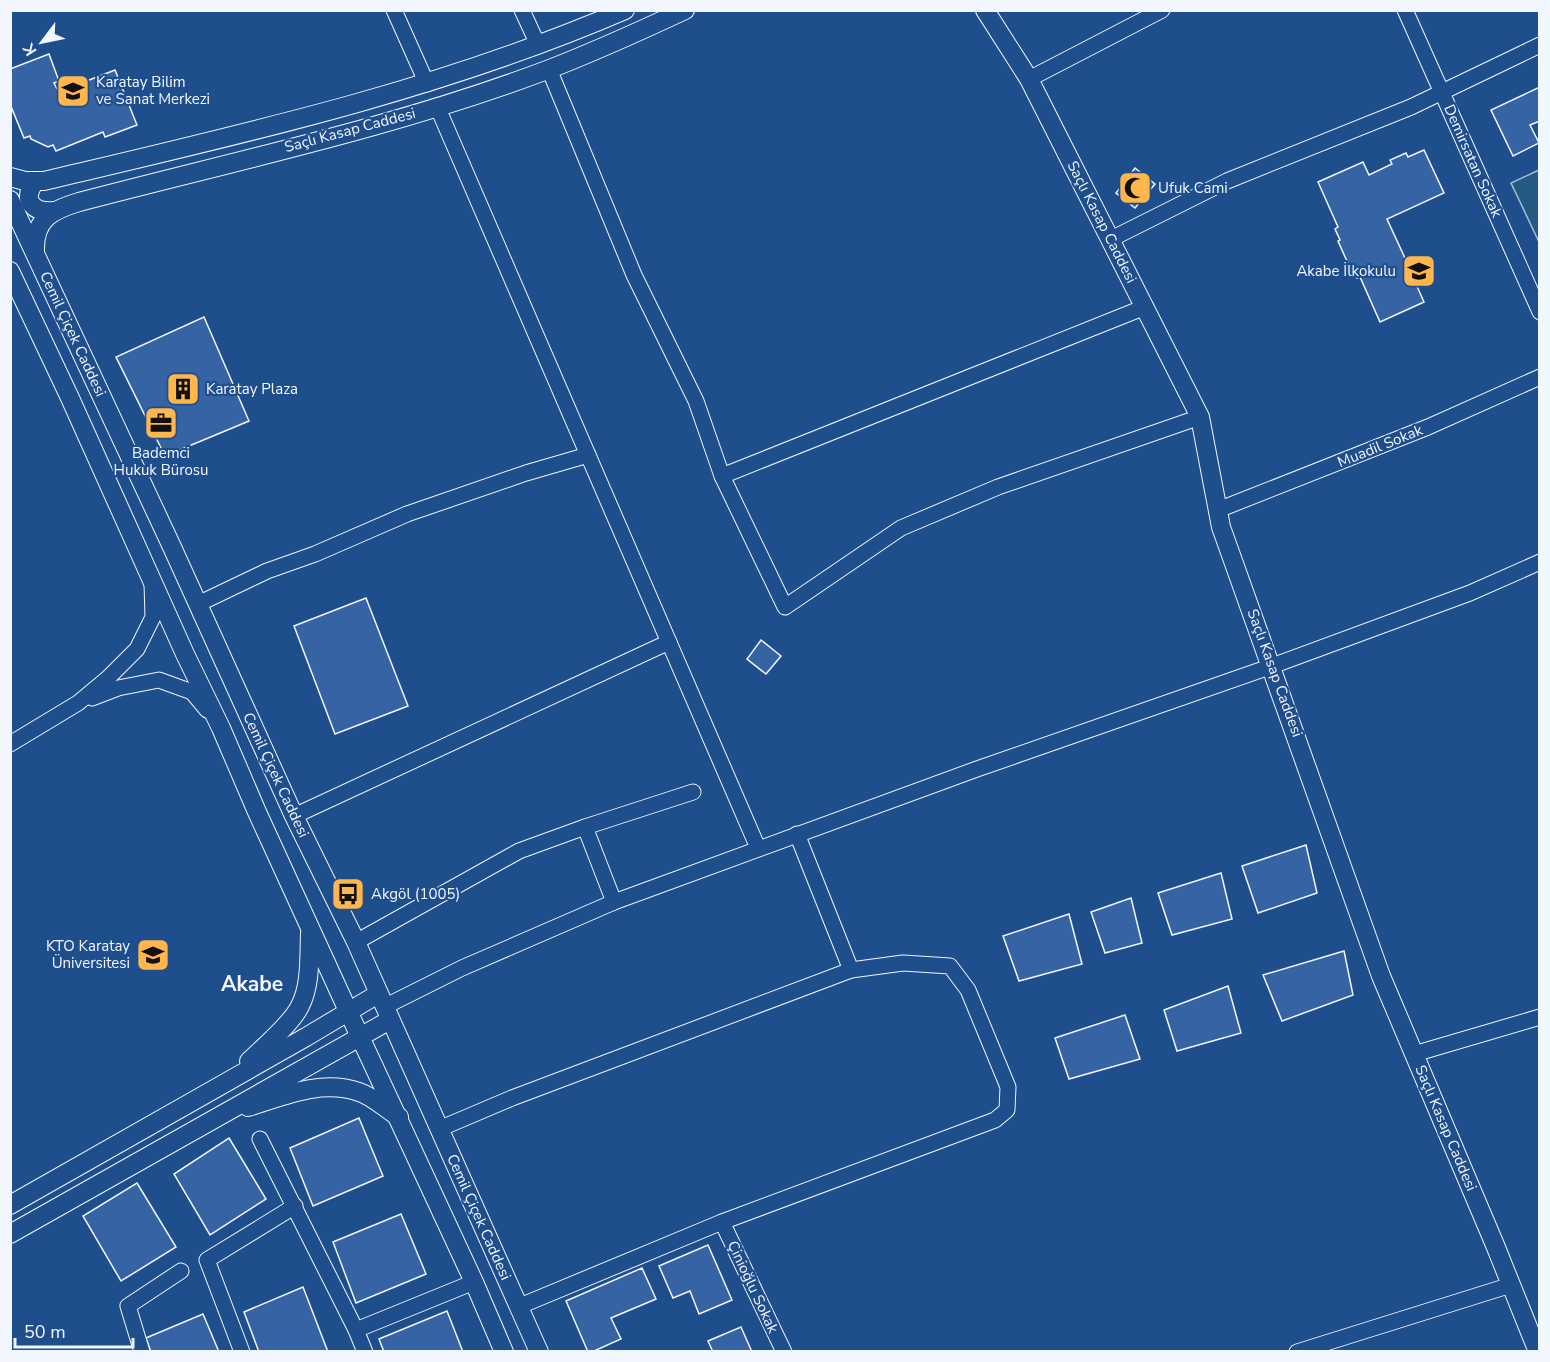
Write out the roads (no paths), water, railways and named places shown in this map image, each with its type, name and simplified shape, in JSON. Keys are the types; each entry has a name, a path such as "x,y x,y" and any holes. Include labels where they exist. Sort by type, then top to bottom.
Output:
{"street":[{"path":"394,10 427,84"},
{"path":"522,10 538,45"},
{"name":"Saçlı Kasap Caddesi","path":"10,177 35,182 381,98 538,45 625,10"},
{"name":"Saçlı Kasap Caddesi","path":"54,211 437,106 549,69 685,10"},
{"name":"Saçlı Kasap Caddesi","path":"985,10 1029,80 1200,417 1221,526 1381,976 1537,1342"},
{"path":"1029,80 1162,10"},
{"name":"Demirsatan Sokak","path":"1405,10 1539,312"},
{"path":"1111,239 1227,181 1411,106 1539,45"},
{"path":"549,69 634,275 696,401 722,476 785,606 901,528 998,487 1200,417"},
{"path":"437,106 758,848"},
{"path":"35,182 28,196 33,206 42,211 54,211"},
{"name":"Cemil Çiçek Caddesi","path":"10,200 294,816 356,942 520,1306 538,1352"},
{"path":"35,253 34,241 38,229 45,218 54,211"},
{"name":"Cemil Çiçek Caddesi","path":"10,271 221,728 310,928 399,1117 504,1352"},
{"path":"722,476 1145,308"},
{"name":"Muadil Sokak","path":"1218,510 1428,427 1539,377"},
{"path":"198,604 267,571 315,554 407,514 526,473 588,455"},
{"path":"10,1205 349,1012 384,1007 462,968 614,902 758,848 1272,666 1470,593 1539,562"},
{"path":"10,744 78,703 108,678 137,649 153,617 152,577"},
{"path":"294,816 669,642"},
{"path":"78,703 118,688 159,680 192,692 221,728"},
{"path":"356,942 519,851 585,826 693,792"},
{"path":"585,826 614,902"},
{"path":"798,834 851,969"},
{"path":"222,1085 270,1042 300,1007 309,975 310,928"},
{"path":"439,1129 512,1098 851,969 903,963 950,966 968,990 1008,1087 1007,1110 995,1120 723,1222 520,1306"},
{"path":"10,1234 361,1035 384,1007"},
{"path":"1414,1054 1539,1017"},
{"path":"218,1116 313,1088 336,1087 360,1092 399,1117"},
{"path":"260,1139 365,1352"},
{"path":"242,1352 207,1260 295,1206"},
{"name":"Çinioğlu Sokak","path":"723,1222 784,1352"},
{"path":"141,1352 128,1306 181,1270"},
{"path":"356,1330 474,1282"},
{"path":"1297,1352 1511,1285"}],"place":[{"name":"Karatay Bilim ve Sanat Merkezi","path":"73,91"},
{"name":"Ufuk Cami","path":"1135,188"},
{"name":"Akabe İlkokulu","path":"1419,271"},
{"name":"Karatay Plaza","path":"183,389"},
{"name":"Bademci Hukuk Bürosu","path":"161,423"},
{"name":"Akgöl (1005)","path":"348,894"},
{"name":"KTO Karatay Üniversitesi","path":"153,955"}],"district":[{"name":"Akabe","path":"252,984"}]}
